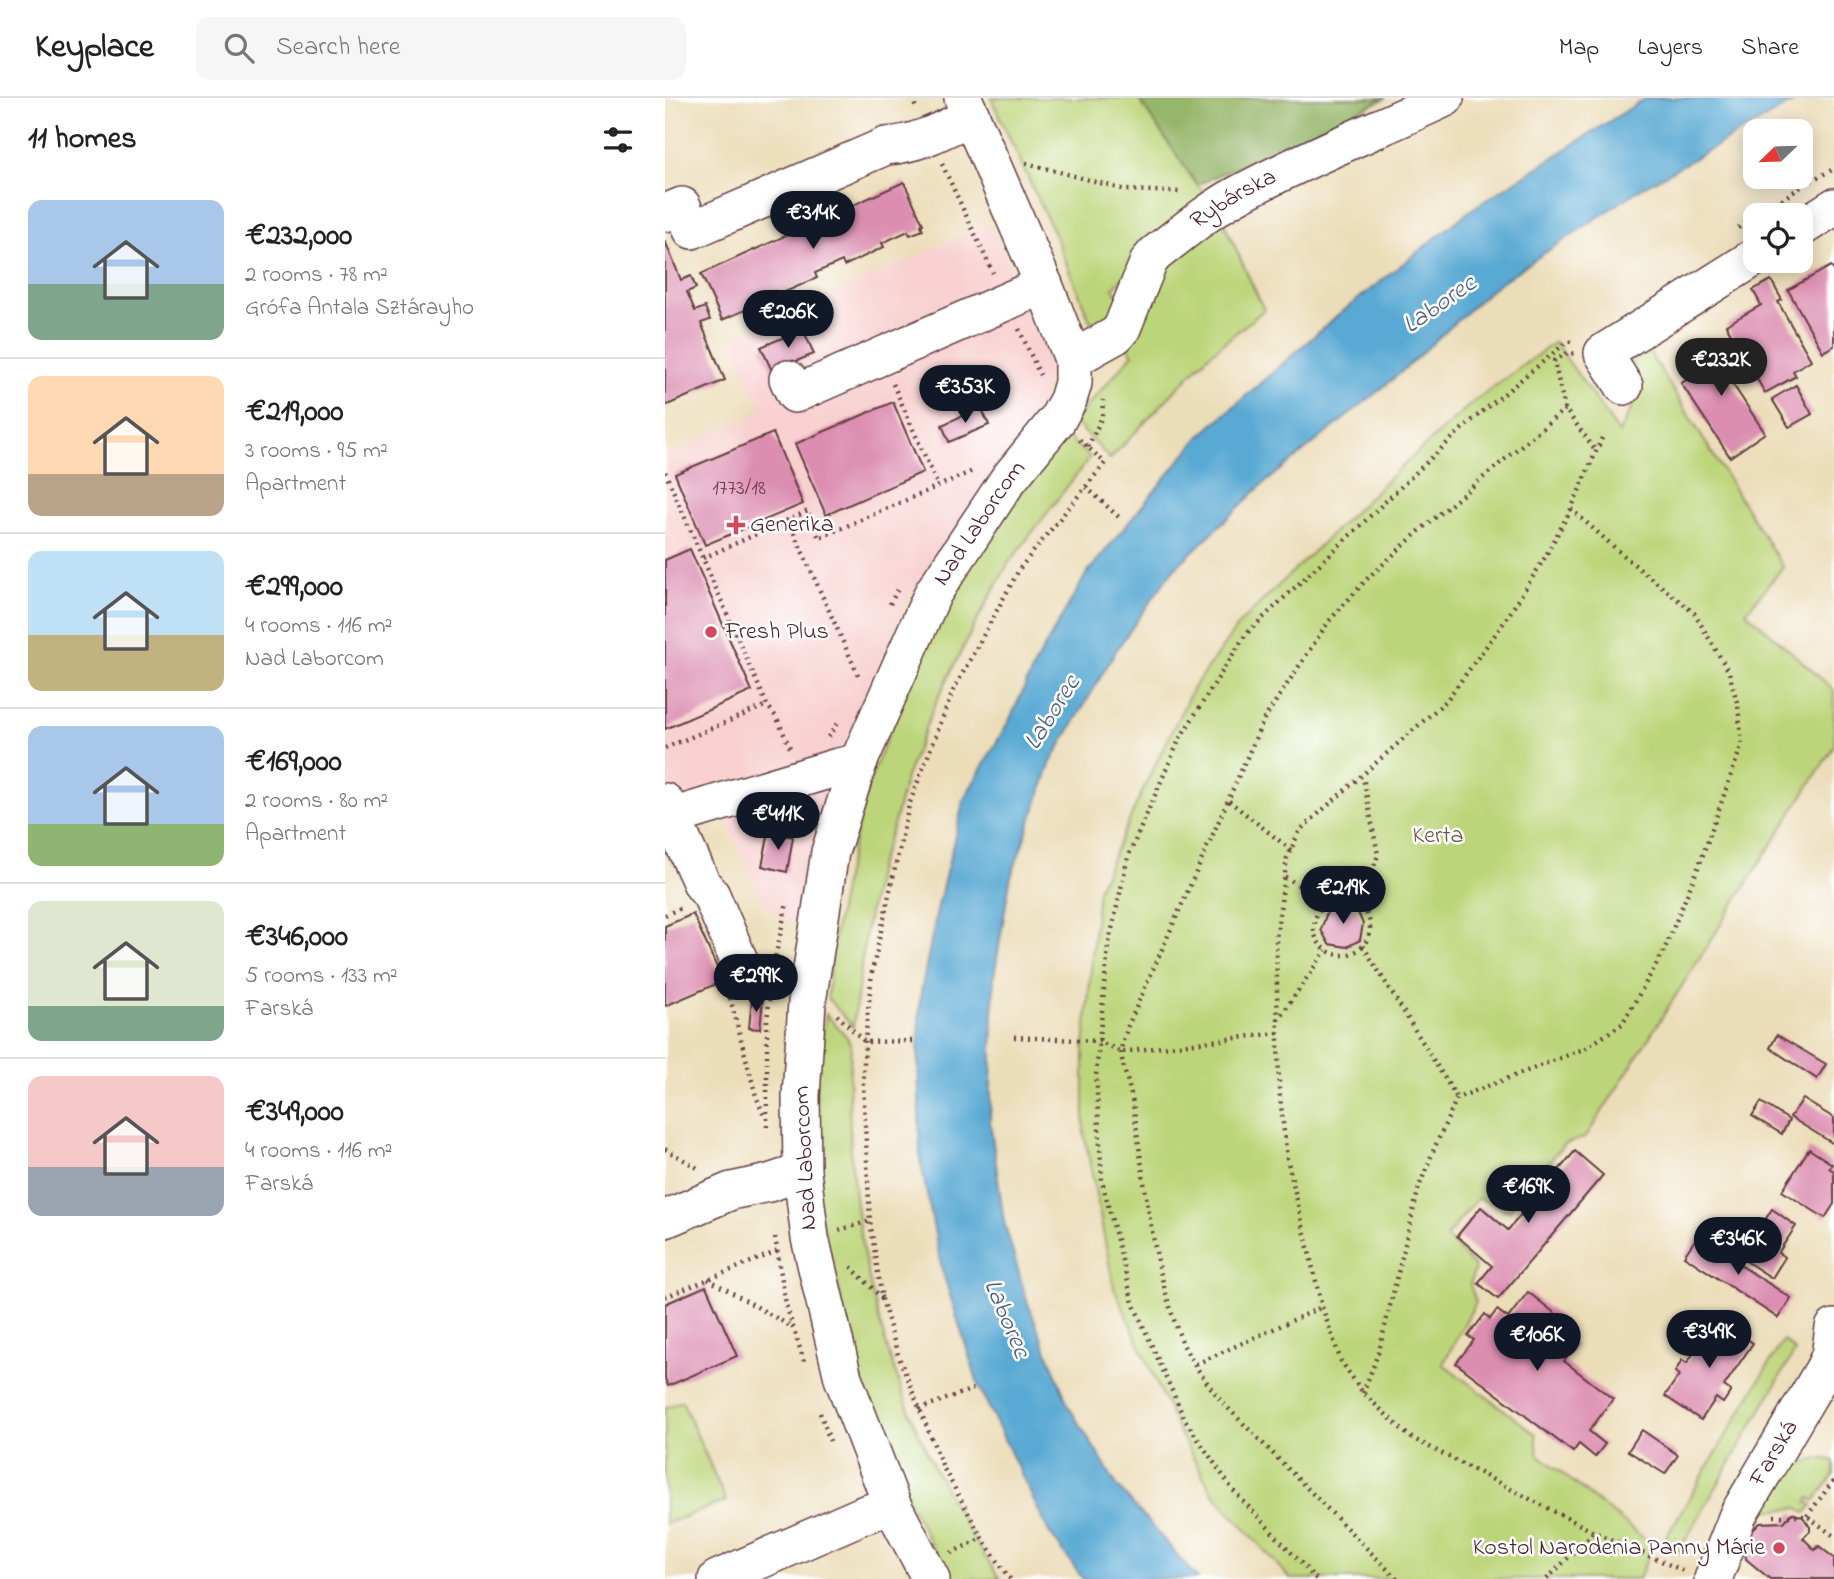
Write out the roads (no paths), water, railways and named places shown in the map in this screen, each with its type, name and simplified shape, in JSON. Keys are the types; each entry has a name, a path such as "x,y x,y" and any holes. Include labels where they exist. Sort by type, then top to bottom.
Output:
{"street":[{"name":"Rybárska","path":"1073,371 1122,328 1149,261 1208,213 1279,175 1445,98"},
{"path":"665,214 682,206 692,230 886,146 903,145 929,137 967,107 1044,285 1073,371"},
{"path":"1813,220 1834,207"},
{"path":"1624,386 1603,353 1743,265"},
{"path":"788,379 795,394 1044,285"},
{"name":"Nad Laborcom","path":"931,1579 892,1505 843,1378 810,1238 802,1172 800,1096 809,983 830,852 859,762 933,593 1008,480 1057,420 1068,400 1073,371"},
{"path":"743,970 711,895 702,884 667,813 859,762"},
{"path":"665,1219 731,1191 802,1172"},
{"name":"Farská","path":"1701,1576 1833,1350"},
{"path":"717,1579 892,1505"}],"water":[{"name":"Laborec","path":"1646,98 1801,98 1764,119 1743,119 1743,131 1642,188 1495,286 1398,375 1261,486 1172,571 1117,649 1051,762 1010,880 994,976 990,1121 1004,1222 1027,1301 1069,1407 1118,1487 1198,1579 1083,1579 1049,1532 979,1387 942,1270 920,1159 920,997 938,906 964,799 1010,719 1037,660 1087,573 1199,437 1338,315 1472,209"}],"place":[{"name":"Generika","path":"736,525"},
{"name":"Fresh Plus","path":"711,632"},
{"name":"Kostol Narodenia Panny Márie","path":"1779,1548"}],"park label":[{"name":"Kerta","path":"1438,836"}]}
